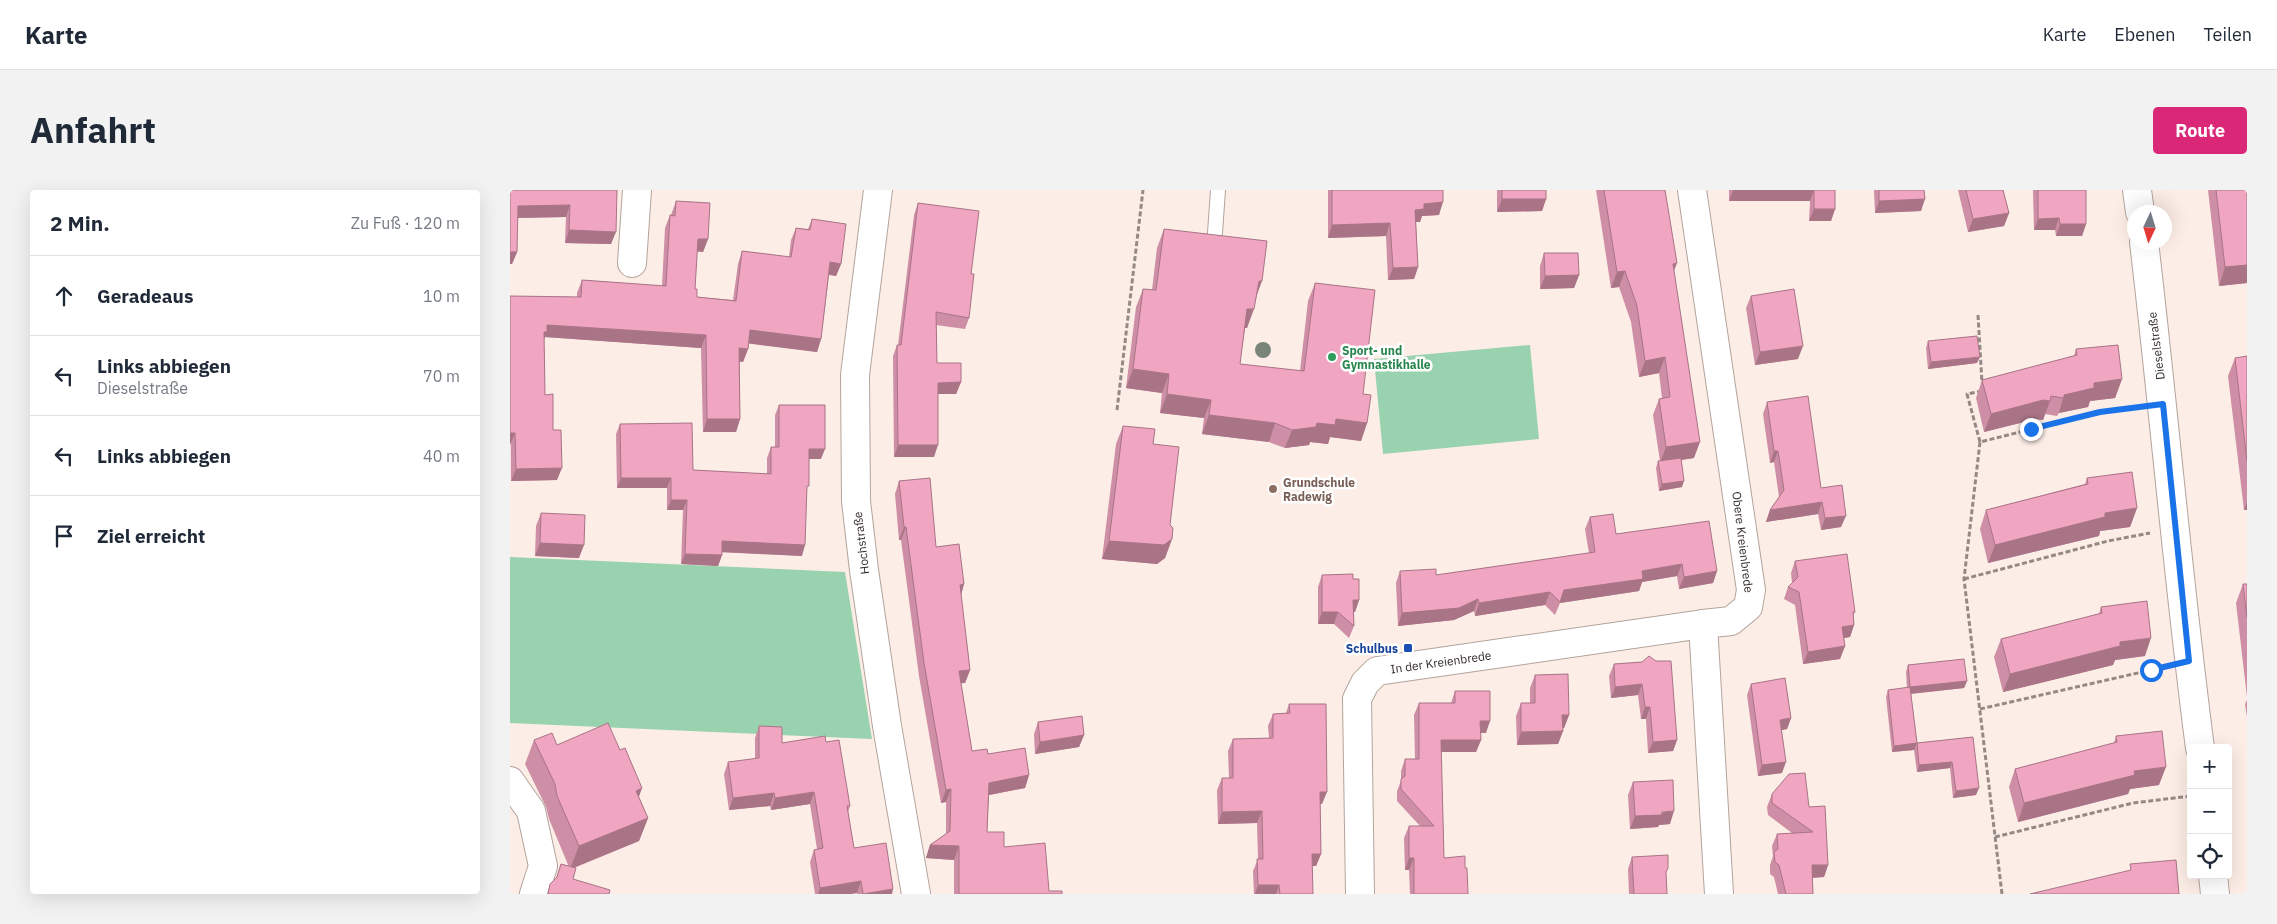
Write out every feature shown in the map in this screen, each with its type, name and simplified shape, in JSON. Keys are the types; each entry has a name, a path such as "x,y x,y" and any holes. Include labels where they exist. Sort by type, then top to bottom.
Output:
{"street":[{"path":"632,263 637,190"},
{"name":"Hochstraße","path":"878,190 855,375 856,501 887,726 916,894"},
{"name":"Obere Kreienbrede","path":"1692,190 1751,590 1748,607 1731,621 1703,624"},
{"path":"2137,190 2139,205"},
{"name":"Dieselstraße","path":"2145,250 2199,744"},
{"path":"1703,624 1719,894"},
{"name":"In der Kreienbrede","path":"1360,894 1357,698 1365,683 1377,671 1703,624"},
{"path":"510,781 531,811 544,866 534,894"},
{"path":"2214,879 2215,894"}],"lane":[{"path":"1215,233 1218,190"}],"path":[{"path":"1117,410 1143,190"},
{"path":"1978,315 1983,390 1967,394 1980,442 1964,579 2002,894"},
{"path":"1980,442 2100,412 2163,404"},
{"path":"1964,579 2108,541 2176,528"},
{"path":"1980,709 2189,661"},
{"path":"1995,837 2133,803 2187,796"}],"green space":[{"path":"1530,345 1539,439 1383,454 1374,359"},
{"path":"510,557 845,572 872,739 510,723"}],"building":[{"path":"510,190 617,190 616,232 569,230 570,205 518,206 517,252 510,252"},
{"path":"1332,190 1443,190 1443,202 1424,204 1424,209 1415,210 1418,267 1393,268 1390,223 1332,225"},
{"path":"1502,190 1546,190 1546,199 1502,199"},
{"path":"1604,190 1665,190 1677,263 1673,264 1700,442 1666,447 1659,399 1670,397 1665,357 1645,361 1637,306 1625,271 1617,272"},
{"path":"1814,190 1835,190 1835,209 1814,209"},
{"path":"1879,190 1924,190 1925,199 1879,201"},
{"path":"1966,190 2003,190 2009,213 1973,219"},
{"path":"2038,190 2086,190 2086,224 2060,224 2059,218 2038,219"},
{"path":"2216,190 2247,190 2247,265 2225,267"},
{"path":"676,201 710,203 708,239 698,239 695,289 697,289 697,297 736,301 742,251 791,257 796,228 810,230 812,219 846,224 841,264 830,262 821,339 750,330 748,349 739,348 740,419 707,419 706,335 547,325 547,332 544,332 545,395 553,394 553,430 561,430 562,468 516,469 515,433 510,433 510,296 581,297 582,280 666,286 670,215 675,216"},
{"path":"918,203 979,211 971,274 974,274 969,318 936,312 937,363 961,363 961,382 938,383 938,445 898,445 897,345 901,345"},
{"path":"1164,229 1267,241 1262,281 1259,281 1254,309 1247,309 1240,364 1304,371 1315,283 1375,290 1363,394 1371,395 1367,423 1336,419 1335,425 1317,423 1316,427 1292,430 1275,423 1209,415 1211,400 1167,394 1169,374 1133,369 1143,289 1156,290"},
{"path":"1544,253 1578,253 1579,275 1545,276"},
{"path":"1794,289 1803,346 1760,352 1751,296"},
{"path":"1977,336 1980,357 1931,362 1928,341"},
{"path":"2118,345 2122,379 2094,383 2094,388 2064,395 2064,398 2051,396 2050,401 2043,400 1991,414 1982,380 2077,355 2076,349"},
{"path":"2247,356 2247,461 2235,358"},
{"path":"1808,396 1821,488 1842,485 1846,516 1825,518 1822,502 1770,510 1784,490 1778,451 1774,451 1767,402"},
{"path":"779,405 825,405 825,449 809,449 809,486 807,486 805,545 722,541 722,555 685,554 687,500 671,500 671,478 621,478 620,424 692,423 693,470 771,474 771,447 779,447"},
{"path":"1123,426 1155,429 1153,444 1179,447 1170,525 1173,528 1172,539 1164,545 1109,541"},
{"path":"1681,458 1684,481 1662,484 1658,461"},
{"path":"2132,472 2137,508 2105,513 2105,517 1995,545 1986,510 2088,484 2087,478"},
{"path":"930,478 936,547 959,544 964,584 960,585 970,670 959,671 972,751 987,749 988,754 1025,748 1029,775 989,783 987,832 1004,832 1004,847 1045,843 1049,891 1062,891 1062,894 959,894 959,846 930,845 950,831 951,789 946,790 924,663 899,481"},
{"path":"541,513 585,515 584,545 540,543"},
{"path":"1613,514 1616,534 1709,521 1717,571 1684,577 1682,564 1642,571 1643,579 1564,590 1560,602 1550,592 1479,603 1478,599 1459,608 1402,613 1400,571 1436,569 1436,575 1595,552 1590,517"},
{"path":"1847,554 1855,612 1853,612 1854,625 1842,627 1845,646 1808,652 1799,592 1788,587 1798,577 1795,561"},
{"path":"1353,574 1353,579 1359,579 1359,600 1353,600 1354,626 1338,612 1322,612 1322,575"},
{"path":"2243,584 2247,584 2247,618"},
{"path":"2147,601 2151,638 2120,642 2120,646 2010,674 2001,639 2102,613 2101,607"},
{"path":"1649,656 1656,661 1671,661 1677,740 1653,742 1650,707 1645,707 1642,684 1615,687 1614,664 1642,662"},
{"path":"1964,659 1967,681 1910,687 1908,665"},
{"path":"1568,674 1569,715 1562,715 1563,731 1521,732 1521,703 1535,703 1535,675"},
{"path":"1785,678 1791,718 1780,720 1786,762 1762,765 1751,684"},
{"path":"1910,687 1917,743 1894,746 1888,690"},
{"path":"1455,691 1490,691 1490,721 1480,721 1481,740 1441,740 1444,858 1465,856 1468,894 1414,894 1414,858 1409,858 1409,826 1434,826 1401,789 1401,779 1405,776 1405,759 1419,759 1419,703 1455,703"},
{"path":"1289,704 1326,704 1327,792 1320,792 1321,854 1312,854 1313,894 1280,894 1279,885 1258,885 1257,859 1263,859 1262,811 1222,812 1222,778 1233,778 1233,739 1273,738 1273,714 1290,713"},
{"path":"1082,716 1084,735 1040,742 1038,722"},
{"path":"608,723 620,750 625,748 642,788 636,791 648,818 579,846 557,796 555,784 534,740 552,733 557,745"},
{"path":"759,726 782,727 782,743 825,736 826,742 839,740 850,806 847,806 854,848 886,843 893,889 863,894 861,881 820,888 814,850 823,848 814,792 775,798 774,793 733,798 728,762 759,758"},
{"path":"2162,731 2166,767 2134,771 2135,775 2024,803 2015,769 2117,742 2116,736"},
{"path":"1973,737 1979,788 1956,791 1952,762 1919,765 1917,743"},
{"path":"1805,773 1809,807 1825,806 1828,865 1812,865 1813,894 1786,894 1779,865 1775,862 1774,852 1778,849 1777,834 1813,832 1772,803 1772,794 1789,774"},
{"path":"1673,780 1674,811 1662,812 1662,815 1635,816 1633,782"},
{"path":"1668,855 1668,868 1666,872 1667,894 1634,894 1632,857"},
{"path":"2176,860 2179,894 2030,894 2131,870 2130,864"},
{"path":"561,864 576,868 573,879 610,890 609,894 548,894 550,884 557,877"}],"place":[{"name":"Sport- und Gymnastikhalle","path":"1332,357"},
{"name":"Grundschule Radewig","path":"1273,489"},
{"name":"Schulbus","path":"1408,648"}],"route":[{"path":"2031,429 2100,412 2163,404 2189,661 2151,670"}]}
